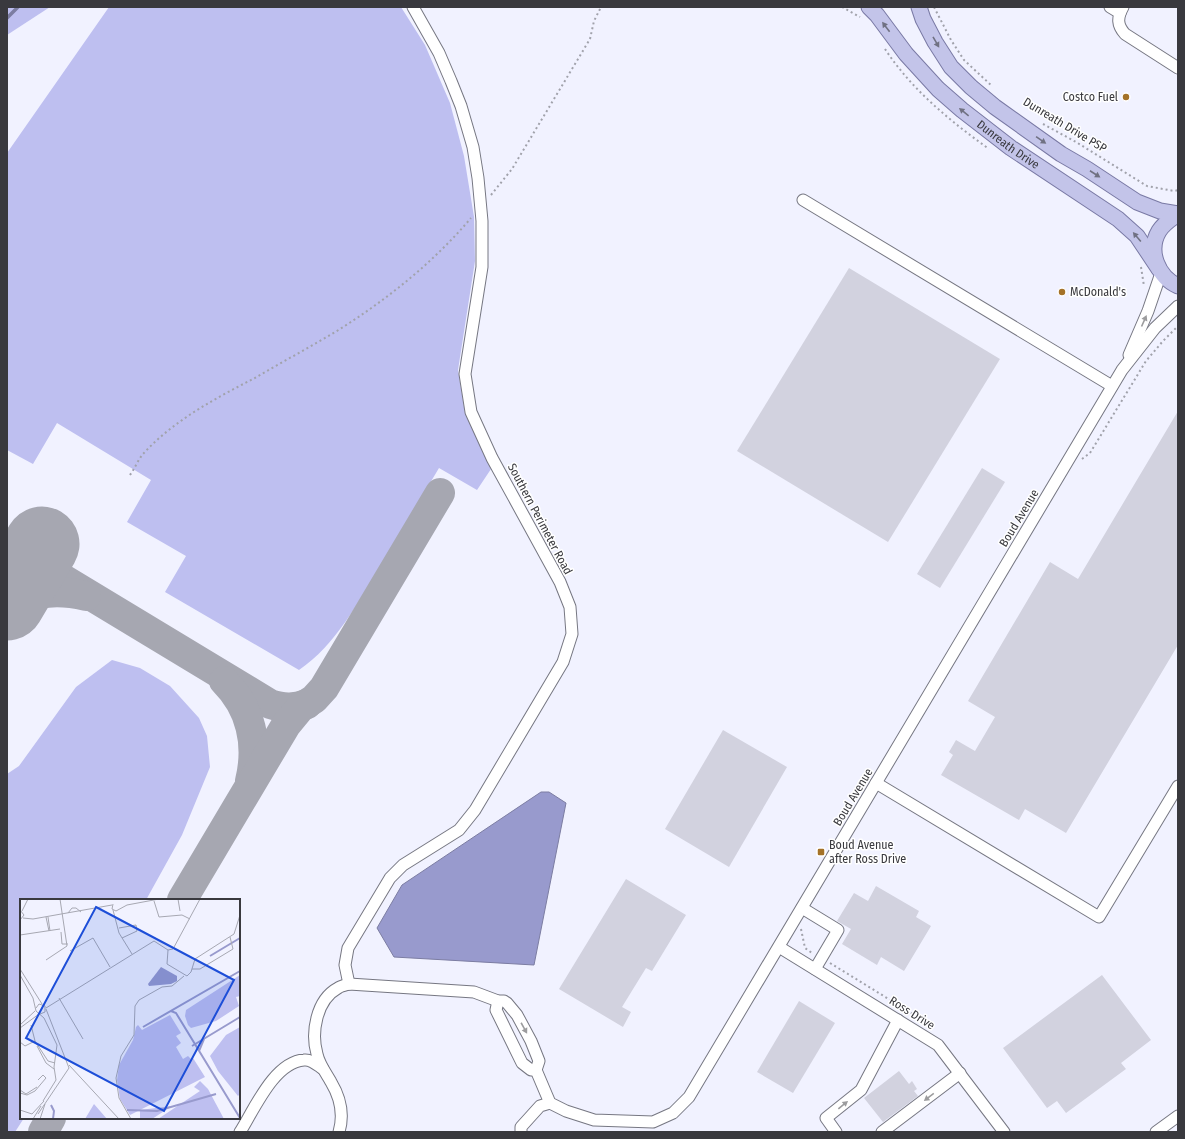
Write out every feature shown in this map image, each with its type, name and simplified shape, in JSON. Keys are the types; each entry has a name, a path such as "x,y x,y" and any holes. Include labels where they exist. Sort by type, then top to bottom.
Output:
{"main road":[{"name":"Dunreath Drive","path":"869,7 877,15 906,54 954,103 1011,148 1118,219 1137,236 1160,271 1168,280 1178,286"},
{"name":"Dunreath Drive","path":"919,7 923,19 935,42 951,67 971,87 995,107 1061,154 1087,169 1137,202 1160,211 1178,214"},
{"path":"1160,271 1154,257 1154,244 1159,231 1167,221 1178,214"}],"street":[{"name":"Southern Perimeter Road","path":"349,984 345,965 348,948 390,878 403,865 459,830 475,810 563,662 572,634 570,607 560,582 492,458 471,412 465,374 482,267 482,221 478,178 473,147 461,106 439,53 413,7"},
{"path":"1118,9 1118,23 1125,34 1178,68"},
{"path":"803,200 1112,386"},
{"name":"Boud Avenue","path":"1122,370 1148,311 1160,271"},
{"name":"Boud Avenue","path":"550,1103 566,1111 594,1120 653,1122 673,1113 689,1098 779,947 806,911 876,783 1112,386 1122,370 1155,328 1178,306"},
{"path":"876,783 1099,917 1178,786"},
{"path":"806,911 838,930 815,969"},
{"name":"Ross Drive","path":"779,947 938,1045 1004,1132"},
{"path":"339,1132 341,1124 341,1108 337,1094 317,1055 314,1040 319,1010 328,996 337,988 349,984 474,992 498,1001 504,1001 517,1016 531,1041 539,1061 536,1070 550,1103 540,1106 521,1127 521,1132"},
{"path":"498,1001 496,1010 498,1016 522,1063 530,1070 536,1070"},
{"path":"836,1132 826,1118 861,1090 898,1020"},
{"path":"240,1132 266,1088 273,1078 282,1070 293,1063 304,1060 315,1062 323,1069"},
{"path":"882,1132 960,1074"},
{"path":"1156,1132 1178,1116"}],"path":[{"path":"130,475 143,455 169,430 212,401 332,333 370,309 415,276 457,234 512,169 590,39 594,21 601,7"},
{"path":"934,7 951,40 964,60 992,86"},
{"name":"Dunreath Drive PSP","path":"1041,123 1076,142 1147,186 1174,191 1178,190"},
{"path":"1082,459 1090,453 1146,361 1178,326"},
{"path":"806,911 801,929 805,948 913,1014 916,1031"}],"shaded area":[{"path":"7,7 50,7 7,35"},
{"path":"109,7 401,7 425,45 450,103 464,156 474,217 475,261 458,370 465,413 491,469 477,490 439,468 364,594 345,622 324,648 299,670 165,592 186,556 127,522 151,480 57,423 33,464 7,450 7,153"},
{"path":"112,660 140,668 170,686 199,718 207,736 210,767 182,835 147,899 20,899 20,1119 23,1119 15,1132 7,1132 7,774 19,766 76,687"},
{"path":"541,792 549,792 566,803 534,965 394,957 377,928 402,885"}],"building":[{"path":"849,268 1000,359 888,542 737,451"},
{"path":"1178,411 1178,645 1066,833 1025,809 1019,820 941,775 953,755 949,752 956,740 975,751 995,717 968,701 1050,562 1078,579"},
{"path":"982,468 1005,482 940,588 917,574"},
{"path":"723,730 787,767 729,867 665,829"},
{"path":"626,879 686,915 652,971 646,968 622,1007 631,1012 623,1027 559,989"},
{"path":"876,886 919,911 916,917 931,926 904,971 881,957 877,965 842,944 851,929 837,921 854,893 868,901"},
{"path":"1102,975 1151,1040 1121,1063 1126,1069 1066,1113 1057,1101 1047,1108 1003,1048"},
{"path":"799,1001 835,1023 793,1093 757,1072"},
{"path":"899,1071 909,1084 912,1081 917,1089 914,1091 918,1096 883,1122 864,1098"}],"waterway":[{"path":"7,18 18,7"}],"taxiway":[{"path":"183,899 286,725 300,708 314,699 324,688 440,493"},
{"path":"7,545 270,704 288,707 297,707 307,704"},
{"path":"7,611 22,600 37,594 62,592 86,596"},
{"path":"224,681 241,703 250,727 254,754 250,781"},
{"path":"43,1132 50,1119"}],"runway":[{"path":"7,603 42,544"}],"place":[{"name":"Costco Fuel","path":"1126,97"},
{"name":"McDonald's","path":"1062,292"},
{"name":"Boud Avenue after Ross Drive","path":"821,852"}]}
